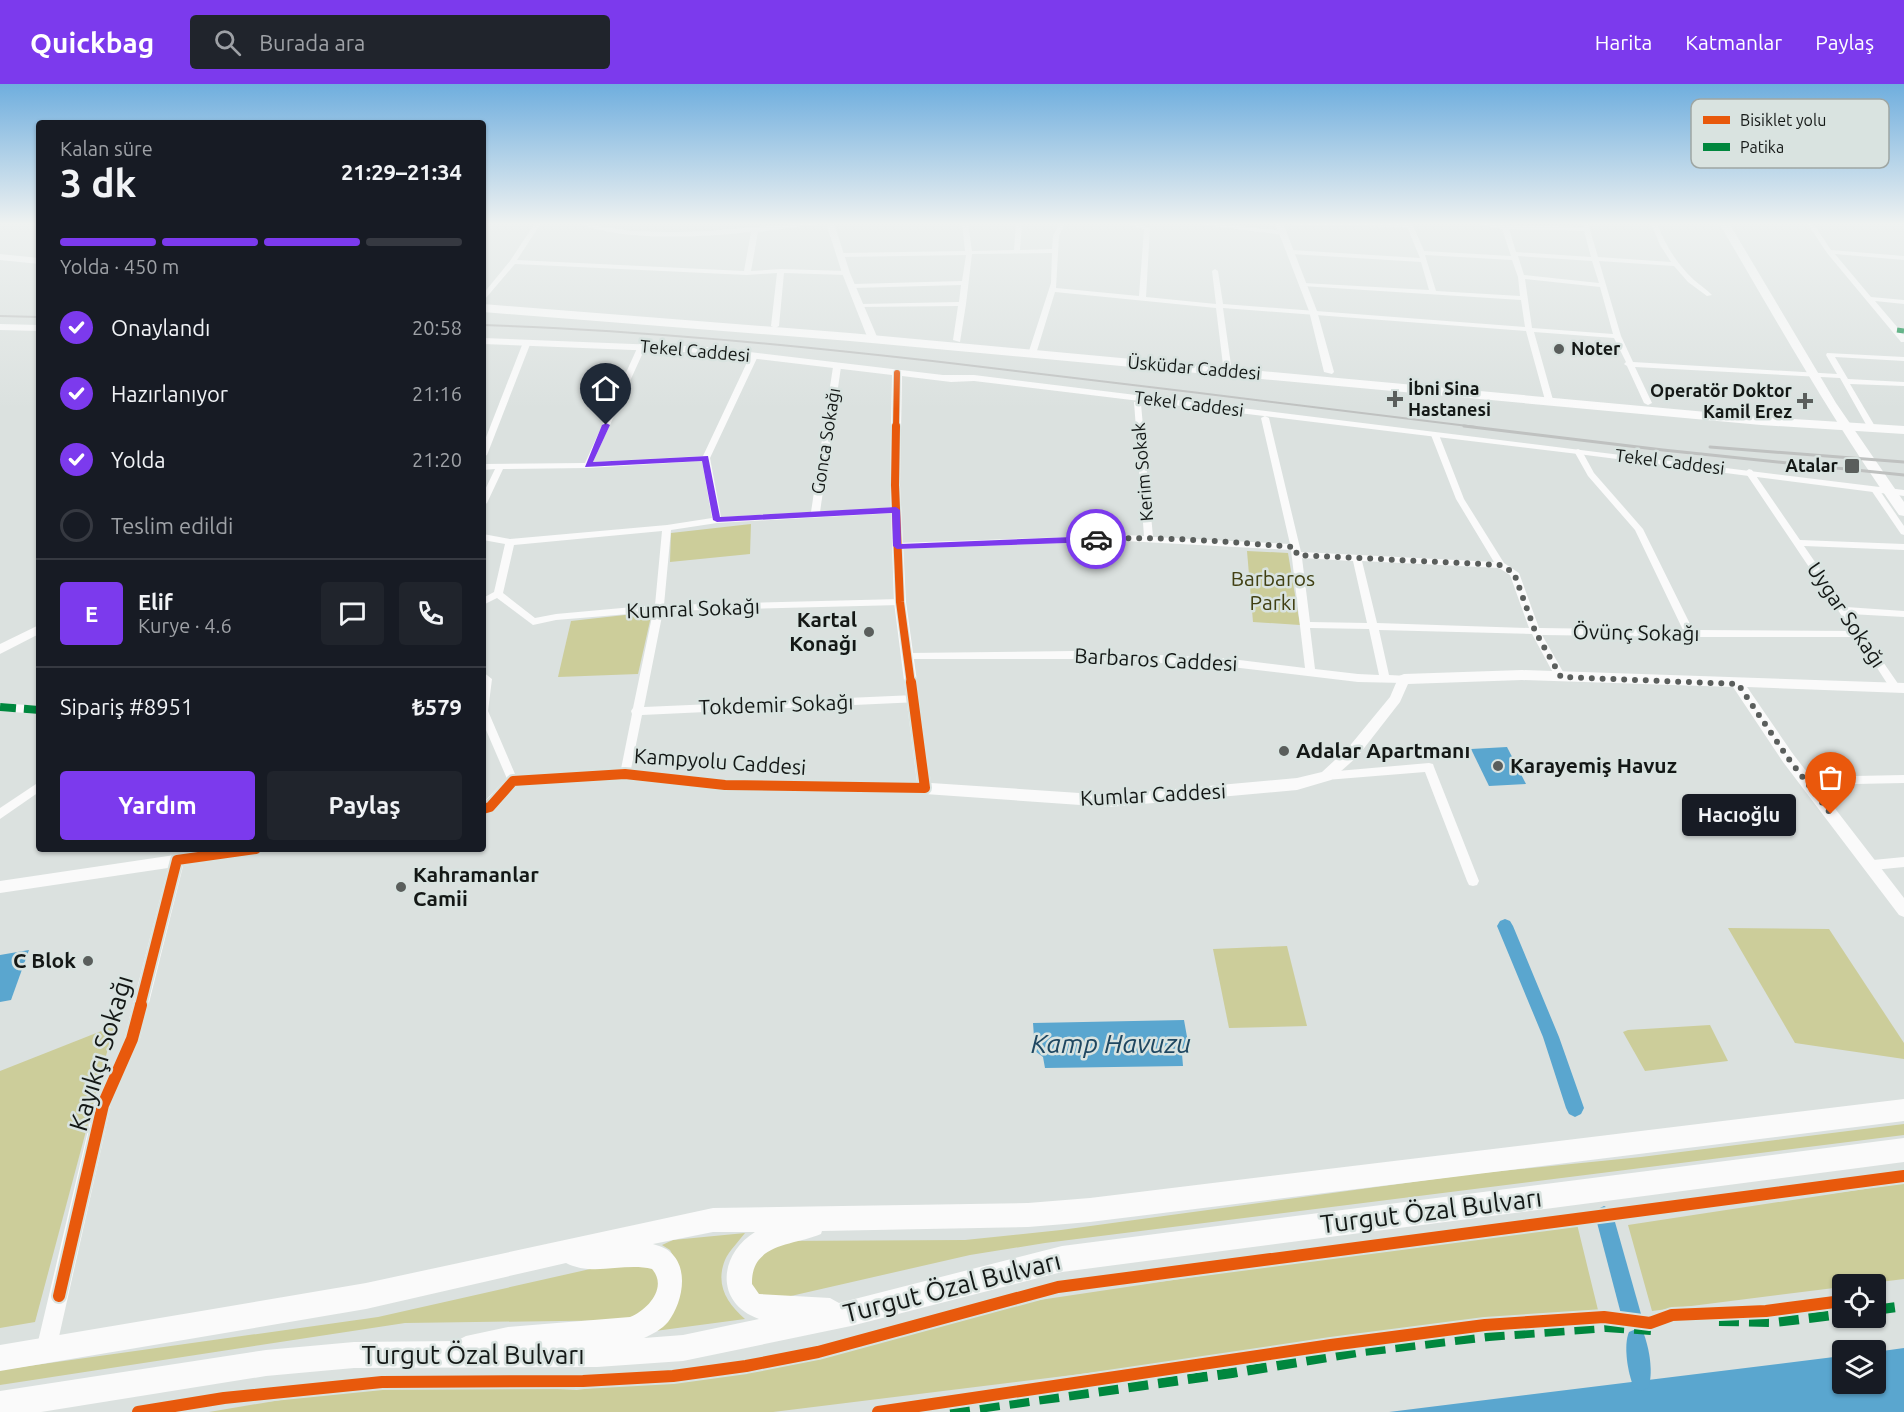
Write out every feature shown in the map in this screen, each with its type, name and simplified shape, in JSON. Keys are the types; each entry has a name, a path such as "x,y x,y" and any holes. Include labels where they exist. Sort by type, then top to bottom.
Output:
{"main road":[{"path":"1764,285 1874,454 1904,494"},
{"path":"1770,285 1868,462 1904,512"},
{"name":"Üsküdar Caddesi","path":"486,300 1548,396 1648,403 1870,424 1904,430"},
{"name":"Üsküdar Caddesi","path":"486,308 957,340 1032,350 1227,365 1330,376"},
{"name":"Üsküdar Caddesi","path":"1548,396 1761,421 1904,424"},
{"name":"Turgut Özal Bulvarı","path":"0,1358 366,1296 713,1220 1028,1215 1090,1210 1904,1110"},
{"name":"Turgut Özal Bulvarı","path":"0,1405 266,1363 354,1355 597,1354 683,1348 851,1313 1007,1271 1062,1259 1904,1150"},
{"path":"840,1217 767,1237 755,1244 745,1254 740,1264 739,1285 744,1298 759,1306 851,1313"},
{"path":"441,1355 493,1341 547,1335 628,1331 645,1325 660,1311 668,1294 669,1272 664,1261 653,1256 549,1255"}],"street":[{"path":"775,326 779,285"},
{"path":"871,335 853,286 892,285"},
{"path":"957,340 966,285"},
{"path":"1032,350 1053,285"},
{"path":"1142,299 1143,285"},
{"path":"1216,285 1227,365"},
{"path":"1330,376 1304,285 1525,298"},
{"path":"1431,285 1433,292"},
{"path":"1523,285 1529,328 1548,396"},
{"path":"1601,285 1628,364 1648,403"},
{"path":"1694,285 1709,295"},
{"path":"1858,285 1900,330 1904,340"},
{"path":"1051,290 1218,306 1313,311 1617,336"},
{"path":"1870,299 1904,302"},
{"path":"861,306 963,304"},
{"path":"0,327 36,328"},
{"name":"Tekel Caddesi","path":"486,341 708,350 1137,404 1436,435"},
{"path":"486,447 527,342"},
{"path":"588,465 642,346"},
{"path":"1870,424 1830,355 1904,359"},
{"path":"717,520 706,458 754,356"},
{"path":"1628,364 1904,384"},
{"name":"Gonca Sokağı","path":"814,515 837,367"},
{"path":"897,373 896,510 900,602 915,699 925,788"},
{"name":"Tekel Caddesi","path":"942,378 974,378 1749,472 1904,494"},
{"name":"Kerim Sokak","path":"1137,404 1149,539"},
{"path":"1265,418 1296,551 1311,673"},
{"path":"1436,435 1460,499 1501,565 1514,573 1535,631 1561,677"},
{"path":"1578,451 1591,474 1639,529 1690,634"},
{"path":"486,467 588,465 706,458"},
{"path":"486,497 500,467"},
{"name":"Uygar Sokağı","path":"1749,472 1859,634 1900,688"},
{"path":"1875,490 1904,532"},
{"path":"486,538 510,542 667,528 717,520 896,510"},
{"path":"625,774 636,711 659,608 667,528"},
{"path":"897,546 1149,539 1357,558 1501,565"},
{"path":"486,600 498,594 510,542"},
{"name":"Uygar Sokağı","path":"1797,543 1904,547"},
{"path":"1357,558 1385,678"},
{"name":"Kumral Sokağı","path":"498,594 533,622 556,617 659,608 900,602"},
{"path":"1843,610 1904,614"},
{"name":"Övünç Sokağı","path":"1305,625 1690,634 1859,634"},
{"path":"0,650 36,631"},
{"name":"Barbaros Caddesi","path":"908,657 1084,656 1223,662 1358,678 1385,678 1402,683"},
{"path":"1326,776 1339,762 1353,752 1395,699 1402,683 1522,675 1900,688"},
{"path":"1738,684 1806,781 1904,910"},
{"name":"Tokdemir Sokağı","path":"636,711 915,699"},
{"path":"0,707 36,710"},
{"path":"486,718 513,782 490,807 486,808"},
{"path":"1326,776 1429,767 1473,881"},
{"name":"Kampyolu Caddesi","path":"513,782 625,774 725,785 925,788"},
{"name":"Kumlar Caddesi","path":"925,788 1109,801 1297,784 1326,776"},
{"path":"1806,781 1904,779"},
{"path":"0,814 36,788"},
{"path":"0,887 234,852"},
{"name":"Kayıkçı Sokağı","path":"46,1350 103,1105 132,1039 177,860"},
{"path":"1872,866 1904,862"}],"green space":[{"path":"751,524 750,554 670,562 671,533"},
{"name":"Barbaros Parkı","path":"1247,551 1288,553 1300,625 1253,622"},
{"path":"652,612 638,674 558,677 571,621"},
{"path":"1728,928 1829,929 1904,1043 1904,1059 1795,1043"},
{"path":"1287,946 1307,1026 1229,1028 1213,949"},
{"path":"1710,1025 1728,1061 1645,1071 1623,1032 1628,1030"},
{"path":"114,1026 35,1322 0,1328 0,1071"},
{"path":"1904,1124 1904,1135 1045,1243 970,1255 769,1301 751,1292 747,1266 773,1241 965,1240 1061,1230 1472,1174 1641,1157"},
{"path":"1904,1183 1904,1279 1886,1281 1886,1274 1832,1274 1832,1288 1652,1311 1628,1225"},
{"path":"1576,1220 1598,1310 773,1412 209,1412 394,1381 577,1390 746,1368 966,1311"},
{"path":"745,1233 725,1260 721,1278 728,1300 745,1319 655,1331 678,1265 670,1250 662,1245 673,1240"},
{"path":"649,1259 661,1284 652,1304 631,1320 405,1323 0,1385 0,1370 378,1317 630,1260"}],"water":[{"name":"Karayemiş Havuz","path":"1507,747 1526,784 1489,786 1471,749"},
{"path":"29,950 11,1000 0,1002 0,955"},
{"name":"Kamp Havuzu","path":"1184,1020 1189,1048 1182,1054 1183,1066 1045,1068 1043,1057 1035,1051 1033,1023"},
{"path":"1904,1348 1904,1412 1389,1412 1832,1357 1832,1394 1886,1394 1886,1350"}],"waterway":[{"path":"1505,926 1551,1037 1575,1108"},
{"path":"1604,1215 1631,1314"},
{"path":"1636,1339 1641,1381"}],"railway":[{"path":"0,316 36,317"},
{"path":"486,325 662,335 839,351 1476,427"},
{"path":"1464,426 1663,450 1904,475"},
{"path":"1710,447 1904,462"}],"marked path":[{"path":"1897,330 1904,331"},
{"path":"0,707 36,710"},
{"path":"1886,1308 1904,1306"},
{"path":"1719,1321 1776,1322 1832,1315"},
{"path":"950,1412 1232,1373 1364,1351 1489,1336 1606,1327 1651,1330"}],"cycle path":[{"path":"486,808 490,807 513,781 625,774 725,785 925,788 900,602 895,485 897,373"},
{"path":"59,1296 103,1105 132,1039 177,860 234,852"},
{"path":"138,1412 224,1398 382,1382 583,1381 673,1376 746,1366 818,1352 1058,1287 1904,1176"},
{"path":"878,1412 1331,1345 1485,1325 1604,1317 1650,1323 1672,1315 1766,1311 1832,1302"}],"way so far":[{"path":"1096,539 1125,538 1265,544 1295,547 1297,555 1501,565 1514,573 1535,631 1561,677 1738,684 1788,758 1831,814"}],"place":[{"name":"Noter","path":"1559,349"},
{"name":"İbni Sina Hastanesi","path":"1395,399"},
{"name":"Operatör Doktor Kamil Erez","path":"1805,401"},
{"name":"Atalar","path":"1852,466"},
{"name":"Kartal Konağı","path":"869,632"},
{"name":"Adalar Apartmanı","path":"1284,751"},
{"name":"Karayemiş Havuz","path":"1498,766"},
{"name":"Hacıoğlu","path":"1831,814"},
{"name":"Kahramanlar Camii","path":"401,887"},
{"name":"C Blok","path":"88,961"}],"route":[{"path":"606,425 588,465 706,458 717,520 896,510 897,546 1096,539"}]}
